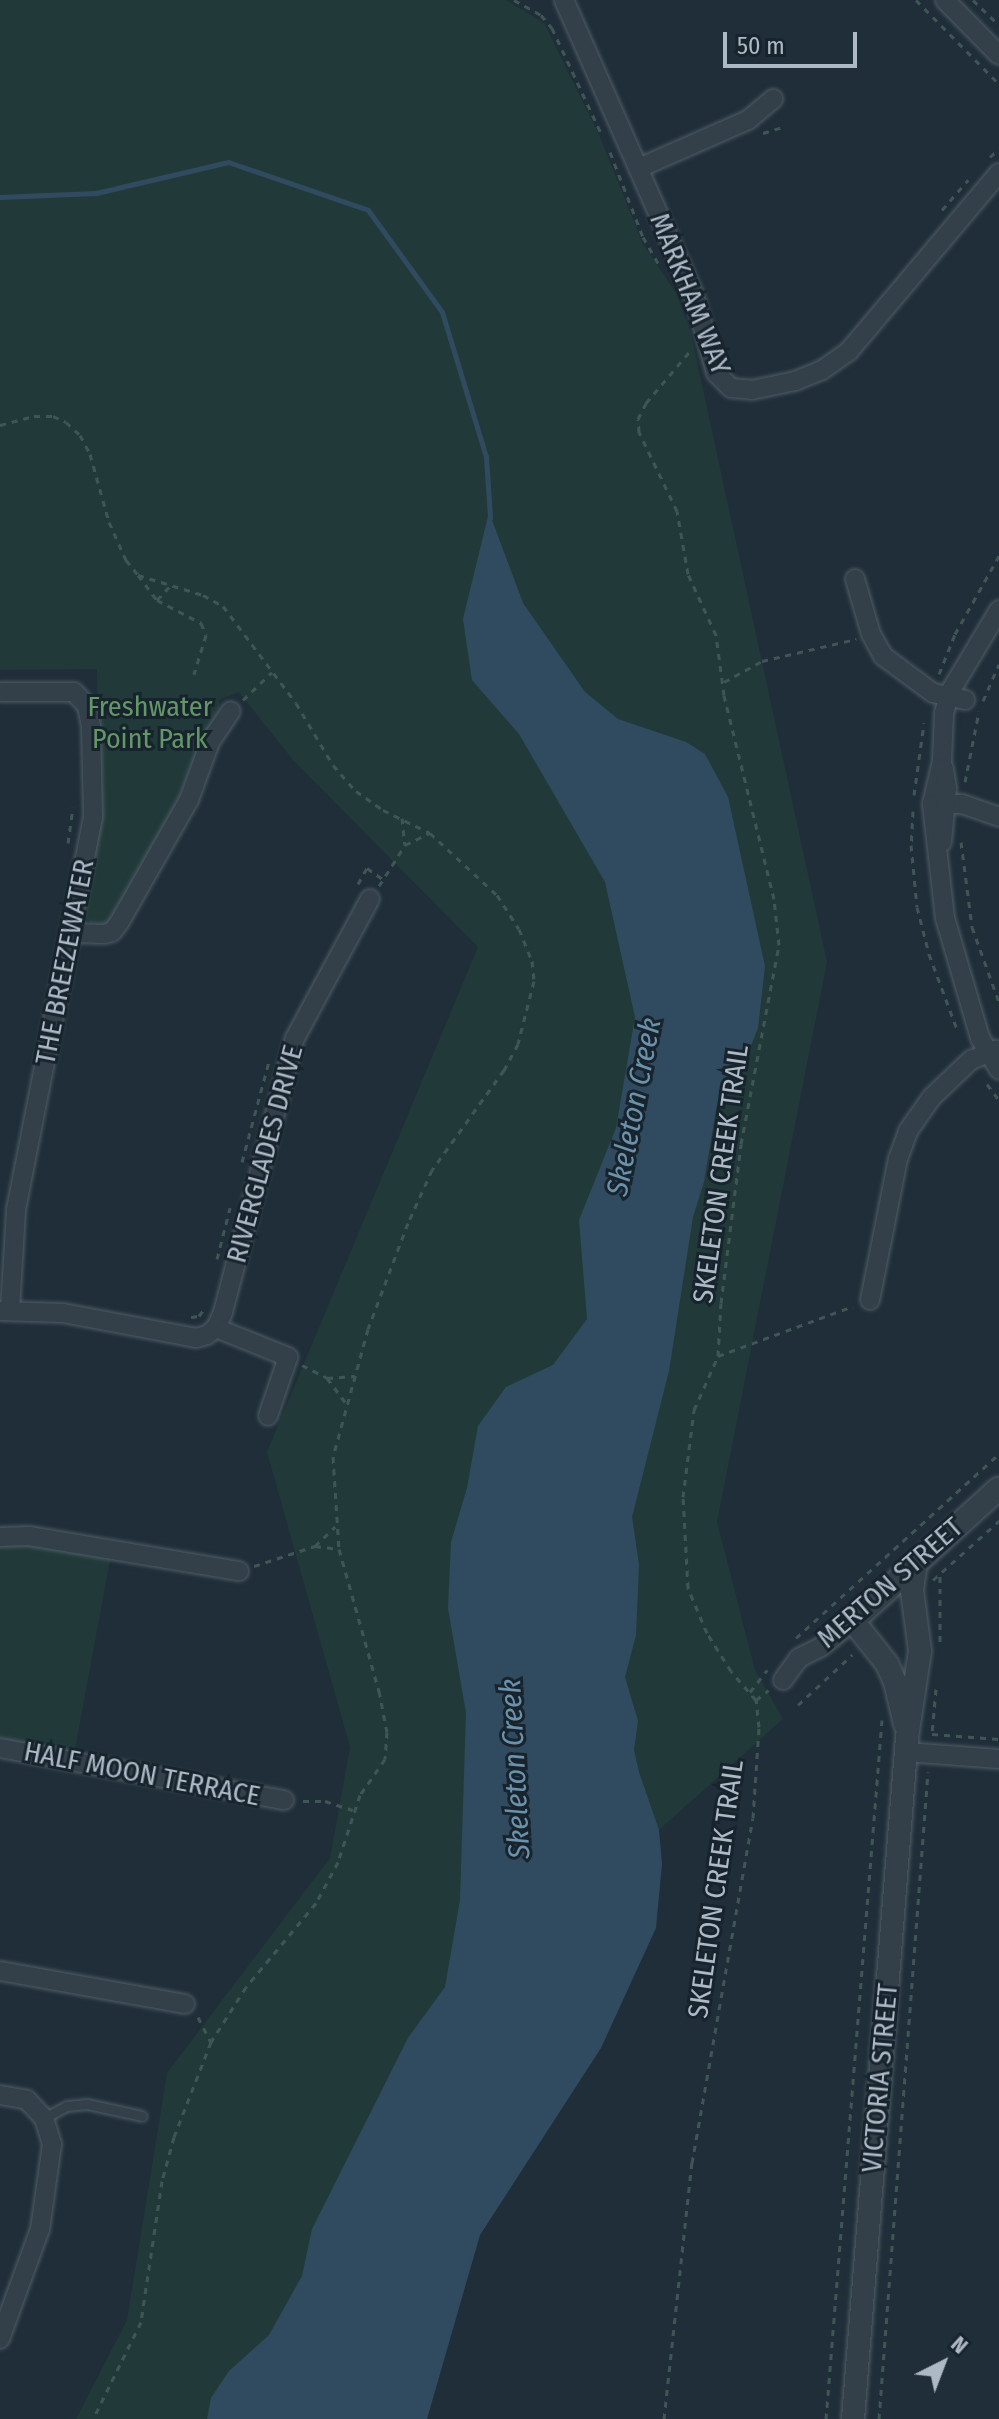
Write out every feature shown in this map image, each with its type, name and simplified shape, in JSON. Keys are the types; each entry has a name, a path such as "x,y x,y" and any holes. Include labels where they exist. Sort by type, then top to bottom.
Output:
{"street":[{"name":"MARKHAM WAY","path":"564,0 701,313 716,373 726,385 744,391 810,375 849,351 990,170"},
{"path":"945,0 998,51"},
{"path":"639,168 748,120 773,99"},
{"path":"855,579 871,634 883,656 915,678 955,696"},
{"path":"870,1300 902,1143 923,1108 971,1060 996,1054 975,1013 945,918 937,852 950,807 942,761 955,696 999,610"},
{"name":"THE BREEZEWATER","path":"0,692 74,692 83,698 90,715 93,817 16,1211 5,1310"},
{"path":"72,933 104,934 112,932 119,923 189,800 210,742 231,711"},
{"path":"950,807 995,816"},
{"name":"RIVERGLADES DRIVE","path":"216,1328 223,1312 295,1038 362,895"},
{"path":"5,1310 63,1313 196,1338 216,1328 288,1357 268,1416"},
{"name":"MERTON STREET","path":"776,1674 821,1647 853,1621 999,1488"},
{"path":"0,1537 29,1536 239,1571"},
{"name":"VICTORIA STREET","path":"853,2419 906,1744 920,1651 912,1590 916,1563"},
{"name":"VICTORIA STREET","path":"853,1621 887,1664 895,1682 906,1744"},
{"path":"906,1744 999,1759"},
{"name":"HALF MOON TERRACE","path":"0,1748 284,1800"},
{"path":"0,1971 185,2004"},
{"path":"0,2095 27,2100 44,2118 52,2144 40,2229 0,2339"}],"lane":[{"path":"44,2118 67,2106 87,2104 142,2116"}],"path":[{"path":"916,0 999,84"},
{"path":"973,0 999,25"},
{"path":"517,1 541,15 552,28 605,141"},
{"path":"609,149 643,237 665,272"},
{"path":"990,170 999,149"},
{"path":"939,214 973,175"},
{"name":"SKELETON CREEK TRAIL","path":"664,2419 692,2163 753,1818 759,1727 756,1700 731,1671 707,1633 688,1588 683,1497 694,1410 718,1356 721,1303 741,1144 779,945 774,899 723,683 716,635 688,574 677,511 643,442 638,419 646,403 697,342"},
{"path":"138,575 157,600 201,623 206,635 194,674"},
{"path":"157,600 172,584"},
{"path":"723,683 762,661 871,634"},
{"path":"999,664 979,710 950,807 972,927 999,1002"},
{"path":"231,711 272,672"},
{"path":"65,856 74,804"},
{"path":"402,818 405,845"},
{"path":"362,895 383,879 405,845 430,833"},
{"path":"362,895 367,868 383,879"},
{"path":"242,1162 270,1056"},
{"path":"215,1265 232,1202"},
{"path":"188,1318 199,1316 207,1298"},
{"path":"718,1356 870,1300"},
{"path":"288,1357 327,1378 347,1404"},
{"path":"327,1378 356,1376"},
{"path":"794,1639 999,1454"},
{"path":"239,1571 315,1546 335,1527"},
{"path":"315,1546 339,1549"},
{"path":"940,1574 940,1644"},
{"path":"750,1692 776,1674"},
{"path":"936,1689 932,1734 999,1739"},
{"path":"826,2419 883,1715"},
{"path":"879,2419 928,1772"},
{"path":"284,1800 325,1801 353,1810"},
{"path":"185,2004 199,2018 211,2042"}],"green space":[{"name":"Freshwater Point Park","path":"0,0 506,0 544,23 599,135 643,244 676,293 691,334 827,962 717,1522 755,1670 783,1719 659,1830 543,1889 339,2419 76,2419 127,2320 167,2073 330,1858 350,1747 267,1452 478,947 293,760 239,692 219,700 220,717 195,756 174,810 107,926 90,923 83,912 98,817 97,669 0,670"},
{"path":"0,1537 112,1550 73,1760 0,1748"}],"water":[{"path":"489,512 523,603 585,692 618,719 686,742 705,754 728,797 765,966 758,1028 740,1074 716,1110 704,1182 693,1217 669,1371 632,1517 639,1565 636,1635 625,1677 638,1721 634,1750 659,1830 662,1864 656,1928 601,2048 480,2235 427,2419 207,2419 211,2398 229,2371 269,2335 302,2276 312,2229 408,2038 445,1987 460,1900 466,1713 448,1608 451,1542 467,1488 478,1426 506,1387 553,1365 587,1319 579,1220 616,1128 635,1017 605,882 519,734 472,680 463,619"}],"waterway":[{"name":"Skeleton Creek","path":"0,197 96,193 228,162 368,210 442,312 486,457 490,518"}]}
